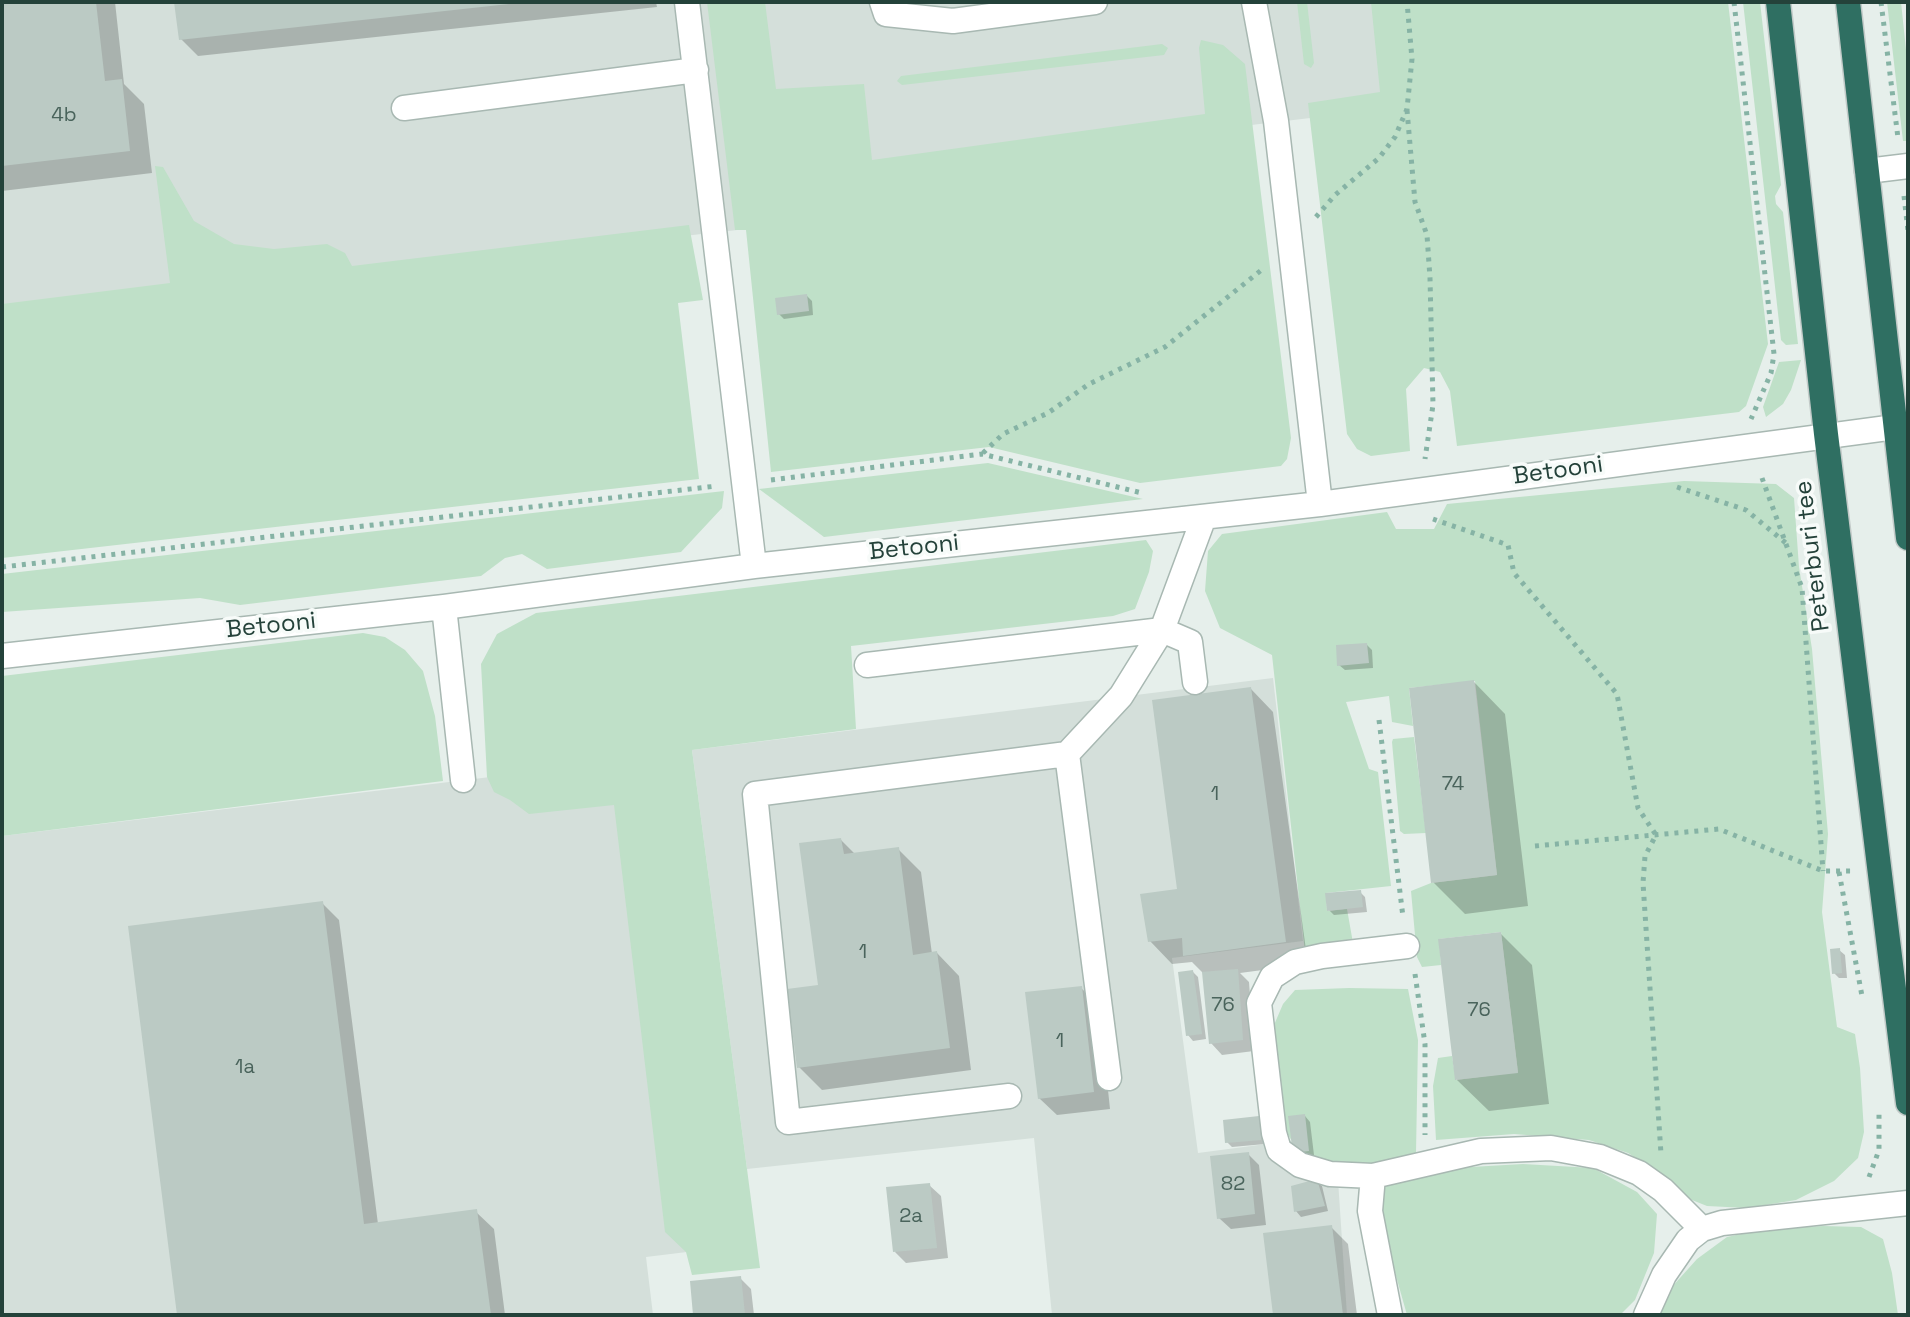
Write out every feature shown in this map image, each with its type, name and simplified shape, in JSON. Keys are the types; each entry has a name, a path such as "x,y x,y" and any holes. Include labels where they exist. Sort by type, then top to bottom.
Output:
{"highway":[{"name":"Peterburi tee","path":"1778,2 1826,434 1908,1103"},
{"path":"1848,2 1908,538"}],"street":[{"path":"687,2 754,566"},
{"path":"884,8 953,21 1095,2"},
{"path":"1254,2 1276,121 1320,504"},
{"path":"404,108 696,70"},
{"path":"1867,171 1905,166"},
{"name":"Betooni","path":"2,656 444,607 754,566 1320,504 1895,427"},
{"path":"1009,1096 788,1122 755,794 1067,754 1121,696 1162,630 1204,517"},
{"path":"444,607 463,780"},
{"path":"867,665 1162,630 1190,642 1195,682"},
{"path":"1067,754 1109,1078"},
{"path":"1407,946 1295,962 1272,977 1259,1003 1274,1133 1279,1150 1300,1165 1330,1174 1373,1176 1481,1151 1551,1148 1600,1157 1639,1173 1663,1190 1702,1229"},
{"path":"1373,1176 1370,1211 1390,1315"},
{"path":"1646,1315 1664,1275 1688,1240 1702,1229 1722,1223 1908,1203"}],"path":[{"path":"1407,2 1412,59 1407,109 1415,202 1427,235 1430,278 1433,405 1425,459"},
{"path":"1734,2 1774,354 1771,373 1751,419 1737,421"},
{"path":"1881,2 1905,166 1908,231"},
{"path":"982,454 1003,434 1048,413 1089,384 1165,347 1259,273 1335,195 1379,158 1395,137 1407,109"},
{"path":"2,567 982,454 1142,493"},
{"path":"1410,461 1440,457"},
{"path":"1762,478 1802,588 1823,871"},
{"path":"1673,486 1746,510 1788,545"},
{"path":"1437,513 1422,515 1508,545 1514,573 1617,694 1638,808 1656,835"},
{"path":"1535,846 1719,829 1823,871 1851,871"},
{"path":"1656,835 1645,856 1643,883 1663,1190"},
{"path":"1839,872 1865,1009"},
{"path":"1858,1209 1879,1150 1879,1103"}],"shaded area":[{"path":"2,2 1391,2 1403,107 737,186 746,229 2,313"},
{"path":"1273,678 1303,941 1172,958 1198,1153 1335,1135 1347,1315 1052,1315 1034,1138 747,1169 692,750"},
{"path":"633,757 695,1251 646,1257 653,1315 2,1315 2,836"}],"green space":[{"path":"707,2 765,2 776,89 864,84 872,160 1205,114 1199,48 1201,40 1223,45 1245,64 1291,438 1287,459 1281,466 1140,483 989,447 771,472 746,230 735,230"},
{"path":"1297,2 1307,2 1314,63 1311,68 1304,64"},
{"path":"1371,2 1728,2 1768,344 1746,406 1739,412 1457,446 1450,391 1440,372 1424,368 1406,389 1410,451 1371,456 1357,449 1347,434 1308,103 1380,92"},
{"path":"1743,2 1760,2 1781,185 1775,196 1776,204 1783,212 1798,344 1786,345 1781,340"},
{"path":"1887,2 1901,2 1908,69 1908,141 1903,141"},
{"path":"1162,44 1168,48 1164,55 902,85 897,81 901,76"},
{"path":"155,166 163,167 194,221 234,244 274,249 327,244 345,253 352,266 689,225 703,300 678,303 699,479 2,558 2,304 170,283"},
{"path":"1801,360 1783,404 1766,417 1763,407 1779,362"},
{"path":"988,463 1143,499 824,537 759,489"},
{"path":"1684,481 1776,484 1794,498 1799,567 1812,649 1828,834 1822,912 1837,1027 1855,1034 1860,1068 1864,1132 1858,1158 1834,1181 1796,1200 1747,1208 1707,1206 1687,1198 1670,1179 1628,1153 1589,1140 1514,1134 1436,1140 1433,1086 1438,1058 1452,1056 1456,1080 1518,1072 1501,932 1439,939 1441,965 1422,967 1417,957 1411,891 1431,883 1497,875 1475,681 1409,688 1413,726 1392,722 1389,696 1346,702 1369,769 1378,772 1391,886 1326,893 1327,911 1347,909 1353,943 1305,952 1272,655 1220,628 1205,591 1208,551 1222,534 1387,512 1396,529 1434,529 1447,504"},
{"path":"724,491 722,508 681,552 547,569 522,554 505,558 481,576 240,605 200,598 2,612 2,574"},
{"path":"1146,540 1153,551 1149,572 1135,609 1113,616 851,646 856,729 692,750 760,1268 692,1275 686,1252 665,1232 614,805 529,814 494,792 487,777 481,664 497,634 536,613"},
{"path":"363,633 385,637 405,650 423,671 435,716 443,781 2,836 2,676"},
{"path":"1414,737 1426,833 1404,834 1400,831 1392,742 1393,739"},
{"path":"1408,989 1418,1040 1416,1153 1349,1167 1302,1157 1285,1130 1271,1032 1283,1004 1295,990"},
{"path":"1523,1164 1593,1168 1637,1192 1657,1214 1654,1253 1635,1300 1620,1315 1407,1315 1376,1205 1385,1180 1436,1169"},
{"path":"1861,1227 1883,1239 1898,1315 1659,1315 1662,1298 1697,1259 1727,1237 1764,1229"}],"building":[{"path":"2,2 96,2 105,81 122,79 130,151 2,166"},
{"path":"174,2 509,2 509,4 179,40"},
{"path":"807,294 809,311 777,315 775,298"},
{"path":"1367,643 1369,663 1337,666 1336,645"},
{"path":"1474,680 1497,875 1431,883 1409,688"},
{"path":"1251,687 1286,942 1183,956 1182,938 1148,942 1140,894 1177,889 1152,700"},
{"path":"841,838 844,854 899,847 913,955 937,951 950,1048 797,1068 787,989 818,985 799,843"},
{"path":"1361,890 1363,907 1327,911 1325,893"},
{"path":"323,901 364,1224 477,1209 491,1315 177,1315 128,926"},
{"path":"1501,932 1518,1073 1455,1080 1438,939"},
{"path":"1840,948 1842,973 1832,974 1830,949"},
{"path":"1238,969 1243,1040 1209,1044 1202,972"},
{"path":"1193,970 1202,1034 1186,1036 1178,972"},
{"path":"1082,986 1094,1092 1038,1099 1025,992"},
{"path":"1305,1114 1309,1151 1293,1153 1288,1116"},
{"path":"1259,1116 1261,1140 1225,1143 1223,1120"},
{"path":"1249,1152 1255,1214 1217,1219 1210,1156"},
{"path":"1317,1179 1325,1206 1294,1212 1291,1186"},
{"path":"930,1183 937,1248 893,1252 886,1187"},
{"path":"1332,1225 1343,1315 1273,1315 1263,1233"},
{"path":"741,1276 745,1315 693,1315 690,1281"}]}
